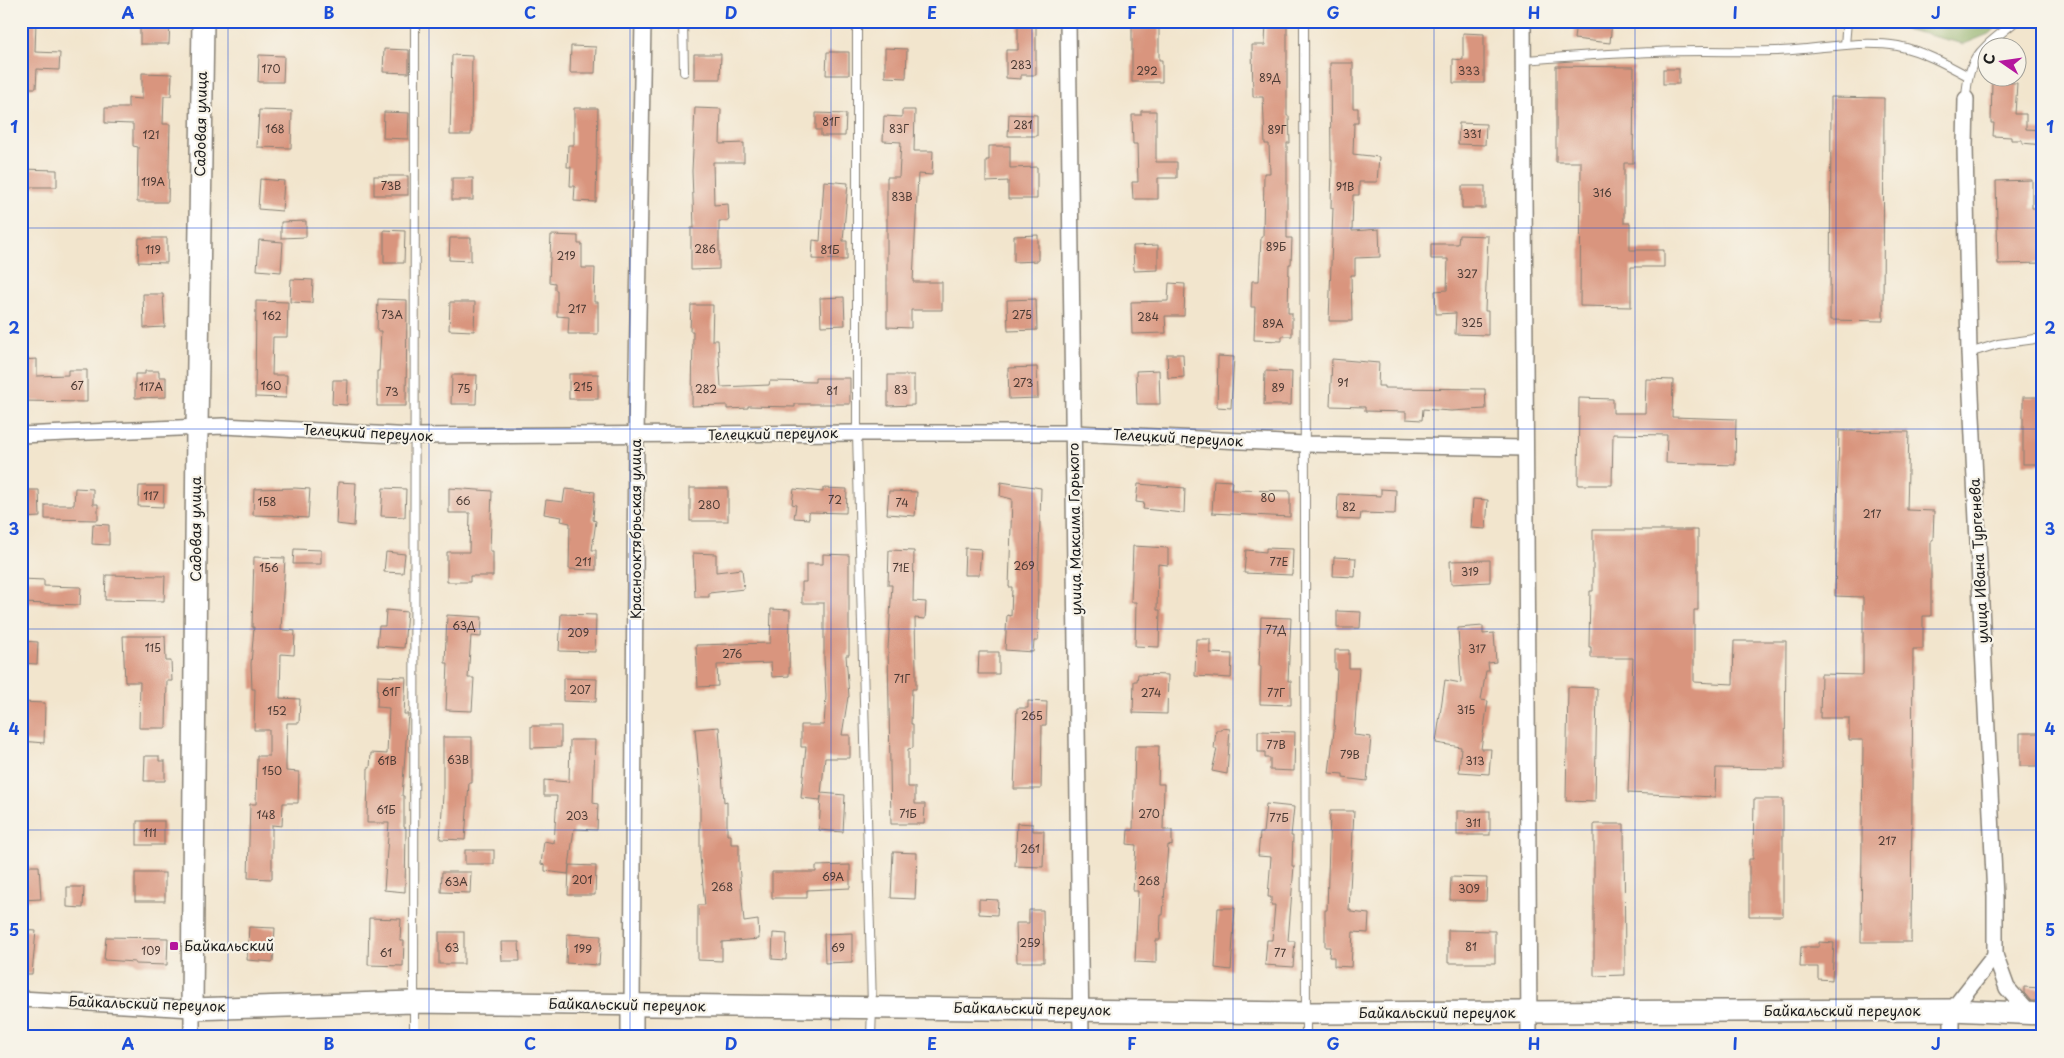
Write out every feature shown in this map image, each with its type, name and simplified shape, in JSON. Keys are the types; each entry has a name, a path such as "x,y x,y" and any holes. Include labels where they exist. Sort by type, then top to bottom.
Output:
{"main road":[{"name":"Садовая улица","path":"192,1009 203,21"},
{"name":"Байкальский переулок","path":"192,1009 414,1002 1306,1013 1952,1010 2036,1013"},
{"name":"Краснооктябрьская улица","path":"632,1006 632,1037"}],"street":[{"name":"Краснооктябрьская улица","path":"632,1006 636,435 643,21"},
{"name":"улица Максима Горького","path":"1068,21 1081,1037"},
{"path":"1522,21 1529,1037"},
{"name":"улица Ивана Тургенева","path":"1966,100 1965,146 1969,353 1995,897 1996,955 2007,988 2036,1013"},
{"name":"Телецкий переулок","path":"21,435 251,427 414,436 1074,433 1304,444 1525,448"},
{"path":"1952,1037 1952,1010 1996,955"},
{"name":"Байкальский переулок","path":"21,998 192,1009"},
{"name":"Садовая улица","path":"192,1009 192,1037"}],"lane":[{"path":"414,1037 415,21"},
{"path":"683,21 684,72"},
{"path":"857,21 857,433 872,1007 871,1037"},
{"path":"1304,21 1306,1037"},
{"path":"1845,45 1847,21"},
{"path":"1966,100 1968,76 1977,54 2016,21"},
{"path":"1523,60 1657,52 1777,51 1882,44 1899,47 1945,63 1968,76"},
{"path":"1969,353 1998,344 2043,338"}],"green space":[{"path":"1882,21 2003,21 1991,33 1964,44 1884,24"}],"building":[{"path":"21,21 36,21 35,52 60,53 59,70 37,69 36,88 21,88"},
{"path":"140,21 170,21 169,44 140,44"},
{"path":"1018,21 1036,21 1036,75 1021,75 1021,79 1006,78 1006,50 1018,50"},
{"path":"1132,21 1159,21 1159,60 1162,60 1162,82 1132,82"},
{"path":"1266,21 1287,21 1287,116 1289,116 1290,143 1287,143 1287,238 1292,238 1291,264 1289,264 1288,313 1292,313 1292,336 1282,336 1282,341 1254,340 1255,307 1251,307 1252,281 1259,281 1261,237 1263,237 1264,173 1270,173 1269,144 1265,144 1263,97 1253,97 1252,45 1265,45"},
{"path":"1576,21 1612,21 1610,43 1574,39"},
{"path":"1463,33 1484,34 1484,83 1453,83 1453,59 1463,60"},
{"path":"571,46 596,47 595,73 570,73"},
{"path":"885,48 907,49 906,78 885,77"},
{"path":"384,49 409,50 409,73 383,72"},
{"path":"827,52 849,52 849,75 826,75"},
{"path":"694,54 721,54 720,79 694,79"},
{"path":"259,55 284,56 283,82 258,82"},
{"path":"452,55 472,56 471,135 450,135"},
{"path":"1330,63 1353,63 1353,108 1358,108 1358,123 1354,123 1353,154 1379,157 1377,182 1359,182 1359,195 1353,195 1352,231 1379,229 1380,257 1355,258 1355,275 1351,275 1352,321 1329,321 1333,208 1331,208"},
{"path":"1556,66 1634,67 1633,163 1624,163 1624,223 1630,223 1630,250 1664,250 1664,267 1631,267 1631,307 1580,306 1581,162 1556,162"},
{"path":"1663,69 1679,69 1679,84 1663,84"},
{"path":"142,73 172,74 171,96 164,96 163,124 170,124 168,202 137,202 138,147 133,146 133,124 105,123 105,108 128,108 128,98 142,99"},
{"path":"1992,88 2017,88 2015,114 2026,114 2026,129 2043,130 2043,145 2022,143 2022,140 2011,140 2011,137 1993,136 1994,123 1991,123"},
{"path":"1831,97 1884,98 1883,321 1830,320"},
{"path":"574,108 598,108 596,202 574,201 575,186 570,186 571,167 567,167 568,145 574,145"},
{"path":"695,108 721,109 720,144 744,143 744,162 713,162 714,205 728,204 729,221 719,221 719,269 691,270 691,228 694,228 692,171"},
{"path":"259,110 292,111 291,148 257,147"},
{"path":"902,110 915,110 914,151 933,151 932,175 918,174 913,282 942,282 942,310 911,310 911,328 887,327 887,177 899,177 901,142 883,141 884,116 902,117"},
{"path":"1141,111 1156,111 1156,162 1177,162 1177,178 1158,178 1158,199 1133,199 1132,182 1138,182 1137,144 1133,144 1132,115 1141,115"},
{"path":"384,112 409,113 408,139 383,138"},
{"path":"816,113 846,114 845,136 821,136 821,130 816,130"},
{"path":"1009,114 1037,115 1037,136 1008,136"},
{"path":"1459,123 1486,124 1485,145 1458,144"},
{"path":"989,146 1010,146 1010,168 1037,167 1037,199 1008,199 1008,181 986,182 986,160 989,160"},
{"path":"21,169 57,170 57,187 21,187"},
{"path":"374,176 408,176 408,195 374,195"},
{"path":"452,178 473,178 473,200 452,200"},
{"path":"260,179 284,181 282,211 258,209"},
{"path":"2032,180 2032,208 2043,208 2043,263 1998,264 1996,181"},
{"path":"824,181 848,183 843,241 847,241 847,260 812,259 813,240 820,241"},
{"path":"1462,186 1485,186 1485,208 1462,208"},
{"path":"306,221 306,237 281,238 281,222"},
{"path":"384,230 405,231 404,263 384,263"},
{"path":"551,235 578,236 578,244 582,244 582,268 595,268 594,302 598,302 598,334 568,334 569,317 557,316 557,290 555,290 555,283 549,282"},
{"path":"1038,235 1038,261 1014,262 1014,236"},
{"path":"1459,235 1488,236 1485,311 1488,311 1488,335 1455,334 1456,313 1436,314 1435,291 1447,290 1448,259 1431,259 1431,244 1458,244"},
{"path":"139,238 167,238 167,263 138,262"},
{"path":"450,238 471,238 471,261 449,260"},
{"path":"259,240 283,242 281,272 257,270"},
{"path":"1158,245 1158,270 1134,271 1133,246"},
{"path":"291,279 313,280 312,303 290,302"},
{"path":"1169,283 1185,284 1184,316 1165,316 1166,333 1132,334 1131,302 1168,301"},
{"path":"143,294 163,294 165,327 144,328"},
{"path":"844,297 845,325 821,326 820,298"},
{"path":"378,299 407,300 406,406 377,406 377,371 379,371 381,331 377,331"},
{"path":"1036,299 1037,330 1008,331 1007,300"},
{"path":"256,301 288,302 287,337 273,337 272,375 287,375 286,398 255,397"},
{"path":"450,302 475,302 474,331 449,330"},
{"path":"691,305 713,305 712,340 718,340 721,387 769,385 770,381 815,382 815,378 850,378 850,404 795,404 795,407 748,406 748,408 727,409 727,405 692,406 693,331 690,331"},
{"path":"1167,354 1183,354 1184,377 1168,378"},
{"path":"1218,356 1234,357 1231,408 1217,407"},
{"path":"37,359 37,376 68,375 68,370 87,370 87,402 21,401 21,360"},
{"path":"1332,359 1379,363 1378,386 1384,386 1384,388 1485,389 1486,409 1451,411 1423,409 1422,420 1406,419 1406,412 1365,411 1365,407 1330,406"},
{"path":"1037,367 1038,398 1009,399 1008,368"},
{"path":"1159,370 1160,404 1137,404 1136,371"},
{"path":"145,371 159,371 159,377 166,377 166,397 135,398 135,374 145,374"},
{"path":"1265,371 1292,372 1291,405 1264,405"},
{"path":"569,374 598,374 598,399 569,399"},
{"path":"452,375 477,375 476,404 451,404"},
{"path":"888,375 914,375 914,405 888,406"},
{"path":"1646,379 1673,380 1672,417 1736,419 1735,465 1666,463 1667,435 1613,434 1612,485 1578,485 1579,398 1613,399 1613,413 1645,413"},
{"path":"333,380 348,380 347,405 332,404"},
{"path":"2023,397 2043,397 2043,464 2023,464"},
{"path":"1839,431 1909,432 1907,510 1934,511 1933,540 1931,540 1931,616 1923,616 1923,649 1913,649 1911,942 1861,942 1863,740 1849,740 1849,718 1820,718 1821,674 1863,675 1863,597 1835,596"},
{"path":"1214,480 1232,481 1231,490 1290,491 1290,517 1212,513"},
{"path":"338,482 356,483 354,526 336,524"},
{"path":"1001,482 1041,488 1038,641 1034,641 1033,652 1005,650 1007,615 1011,616 1012,587 1009,587 1012,499 1000,496"},
{"path":"1138,484 1185,488 1184,513 1143,509 1144,503 1136,502"},
{"path":"139,486 164,486 163,507 138,506"},
{"path":"75,488 93,489 93,504 98,504 98,520 45,519 45,505 74,505"},
{"path":"383,488 406,489 405,517 381,516"},
{"path":"449,488 492,491 490,551 493,551 493,576 470,576 470,582 447,582 447,552 469,552 470,513 449,513"},
{"path":"690,488 728,488 728,521 690,521"},
{"path":"823,488 847,489 846,513 809,512 809,519 794,518 796,505 792,504 794,489 823,492"},
{"path":"254,489 310,489 308,518 253,515"},
{"path":"565,489 595,492 593,520 596,521 592,550 596,550 596,570 569,569 570,523 561,521 562,517 544,514 546,500 563,502"},
{"path":"1381,489 1396,490 1395,514 1361,513 1360,520 1337,519 1338,494 1381,496"},
{"path":"21,490 39,490 40,517 21,518"},
{"path":"889,491 917,492 915,516 887,514"},
{"path":"1473,499 1488,500 1486,529 1471,528"},
{"path":"93,524 109,525 109,545 92,544"},
{"path":"1593,530 1698,530 1698,610 1694,610 1694,682 1733,684 1734,641 1786,641 1785,769 1716,768 1715,797 1628,793 1633,658 1591,658 1591,647 1589,647 1590,591 1593,591"},
{"path":"1133,546 1168,548 1168,565 1158,564 1157,610 1160,610 1159,647 1135,646 1136,602 1131,602"},
{"path":"965,548 981,549 979,575 964,575"},
{"path":"1266,548 1293,549 1292,575 1244,573 1246,550 1266,552"},
{"path":"294,549 321,550 321,564 293,564"},
{"path":"889,550 914,551 913,601 926,602 925,619 915,618 916,689 912,689 911,724 913,724 913,748 908,749 908,787 915,787 915,804 925,804 924,824 891,824 888,648 892,585 888,585"},
{"path":"386,552 405,554 403,573 384,572"},
{"path":"693,553 716,554 716,572 742,569 744,589 709,593 709,597 695,597"},
{"path":"823,554 849,555 849,655 846,655 849,697 842,735 850,735 850,758 825,758 821,793 845,795 843,832 819,830 821,796 820,800 801,798 806,747 801,747 801,725 824,725 826,696 824,603 802,603 802,582 806,582 806,564 823,564"},
{"path":"254,557 285,558 281,630 295,631 294,655 281,654 280,698 300,699 299,723 287,723 286,761 286,771 299,772 298,803 283,803 282,826 272,825 272,879 248,878 250,804 256,804 257,756 269,756 269,730 254,730 255,689 252,689 251,664 254,627 252,627"},
{"path":"1334,557 1356,558 1355,577 1333,576"},
{"path":"1490,560 1490,582 1451,584 1450,561"},
{"path":"106,575 165,576 164,601 105,600"},
{"path":"21,579 44,580 44,586 81,587 80,605 21,603"},
{"path":"771,609 790,610 789,676 772,677 771,663 717,665 718,686 698,687 696,645 770,643"},
{"path":"386,610 407,612 404,648 377,646 379,626 385,626"},
{"path":"1337,611 1361,612 1360,628 1337,628"},
{"path":"561,614 596,615 595,652 559,651"},
{"path":"447,615 482,617 481,637 471,636 468,678 474,678 472,711 446,710 448,663 445,663"},
{"path":"1261,617 1291,618 1288,681 1291,681 1291,705 1260,704"},
{"path":"1483,626 1483,634 1494,633 1496,662 1488,663 1489,671 1486,671 1481,700 1488,701 1481,749 1491,749 1489,774 1459,772 1461,747 1436,743 1445,680 1461,683 1458,628"},
{"path":"123,636 165,636 166,661 171,661 172,681 167,681 166,728 139,728 140,682 125,682"},
{"path":"1196,639 1210,639 1210,653 1232,654 1231,678 1195,676"},
{"path":"21,641 38,642 37,664 21,663"},
{"path":"1335,650 1349,650 1349,668 1359,668 1354,735 1371,737 1367,781 1343,778 1343,774 1329,773 1334,731 1337,669 1335,669"},
{"path":"979,652 999,652 999,674 978,674"},
{"path":"1138,674 1168,675 1167,714 1133,713 1134,681 1137,681"},
{"path":"378,676 406,677 404,714 408,714 402,796 404,796 404,827 406,828 405,892 384,890 389,823 367,823 368,768 370,768 371,753 387,754 389,708 377,707"},
{"path":"563,678 597,679 596,702 563,701"},
{"path":"1568,687 1597,688 1595,802 1566,801"},
{"path":"1028,701 1047,702 1046,725 1042,725 1041,789 1014,789 1017,708 1028,708"},
{"path":"21,702 45,703 44,743 21,741"},
{"path":"531,726 561,726 561,747 531,748"},
{"path":"719,727 724,802 727,801 727,835 731,835 731,844 739,844 744,922 758,920 759,939 722,942 722,961 698,960 698,905 705,905 700,857 700,786 695,729"},
{"path":"1222,728 1230,729 1227,774 1212,771 1217,749 1214,749 1216,730 1221,730"},
{"path":"1258,731 1295,732 1294,771 1270,770 1270,758 1265,758 1265,752 1258,752"},
{"path":"2020,733 2043,733 2043,766 2020,766"},
{"path":"443,737 472,737 472,783 469,783 465,840 440,839 443,795"},
{"path":"570,740 595,740 593,803 598,804 597,830 574,829 568,874 545,871 545,865 541,864 544,841 554,843 557,796 544,796 544,780 569,782"},
{"path":"1135,746 1159,746 1158,784 1164,784 1163,830 1172,830 1172,846 1168,845 1160,940 1156,940 1156,963 1135,962 1138,891 1133,891 1136,845 1127,844 1128,830 1133,830"},
{"path":"145,756 159,756 159,761 165,761 165,781 144,781"},
{"path":"1754,799 1783,799 1783,916 1749,916 1749,859 1753,859"},
{"path":"1266,804 1294,807 1291,836 1293,836 1292,866 1294,866 1288,941 1295,941 1293,967 1265,965 1267,940 1272,940 1275,905 1271,905 1271,897 1268,897 1271,857 1258,856 1260,833 1263,833"},
{"path":"1330,811 1354,811 1349,910 1351,912 1369,914 1368,933 1353,932 1351,967 1334,966 1334,957 1329,957 1330,947 1325,947"},
{"path":"1457,811 1490,811 1490,835 1457,835"},
{"path":"137,821 164,821 164,845 137,845"},
{"path":"1017,823 1033,824 1033,831 1044,831 1043,867 1015,866"},
{"path":"1594,824 1624,824 1625,975 1594,976"},
{"path":"465,850 494,850 494,864 465,864"},
{"path":"893,852 917,853 915,899 891,898"},
{"path":"569,865 596,866 595,895 568,895"},
{"path":"850,865 850,888 807,890 807,898 772,898 772,872 816,872 816,866"},
{"path":"21,866 39,866 41,899 21,900"},
{"path":"442,872 471,872 470,893 441,892"},
{"path":"135,873 165,873 165,901 135,901"},
{"path":"1451,877 1487,878 1486,901 1450,900"},
{"path":"67,887 84,887 83,908 67,907"},
{"path":"979,899 998,900 997,915 979,914"},
{"path":"1218,908 1235,908 1231,970 1215,968"},
{"path":"1029,910 1043,910 1044,962 1017,962 1016,923 1029,923"},
{"path":"369,918 401,919 400,941 404,941 403,966 368,965"},
{"path":"249,927 275,928 273,962 247,960"},
{"path":"21,930 36,931 32,974 21,974"},
{"path":"1448,930 1495,931 1495,963 1448,963"},
{"path":"439,932 464,932 464,964 439,964"},
{"path":"773,933 787,934 786,960 772,959"},
{"path":"852,933 852,962 825,963 824,934"},
{"path":"567,934 601,936 599,965 566,963"},
{"path":"106,937 168,938 167,965 135,964 135,962 104,960"},
{"path":"501,942 519,942 520,961 502,961"},
{"path":"1819,942 1834,943 1832,980 1818,979 1818,967 1800,967 1801,947 1819,947"},
{"path":"2024,987 2041,988 2041,1001 2031,1001 2024,993"}],"place":[{"name":"Байкальский","path":"174,946"}]}
